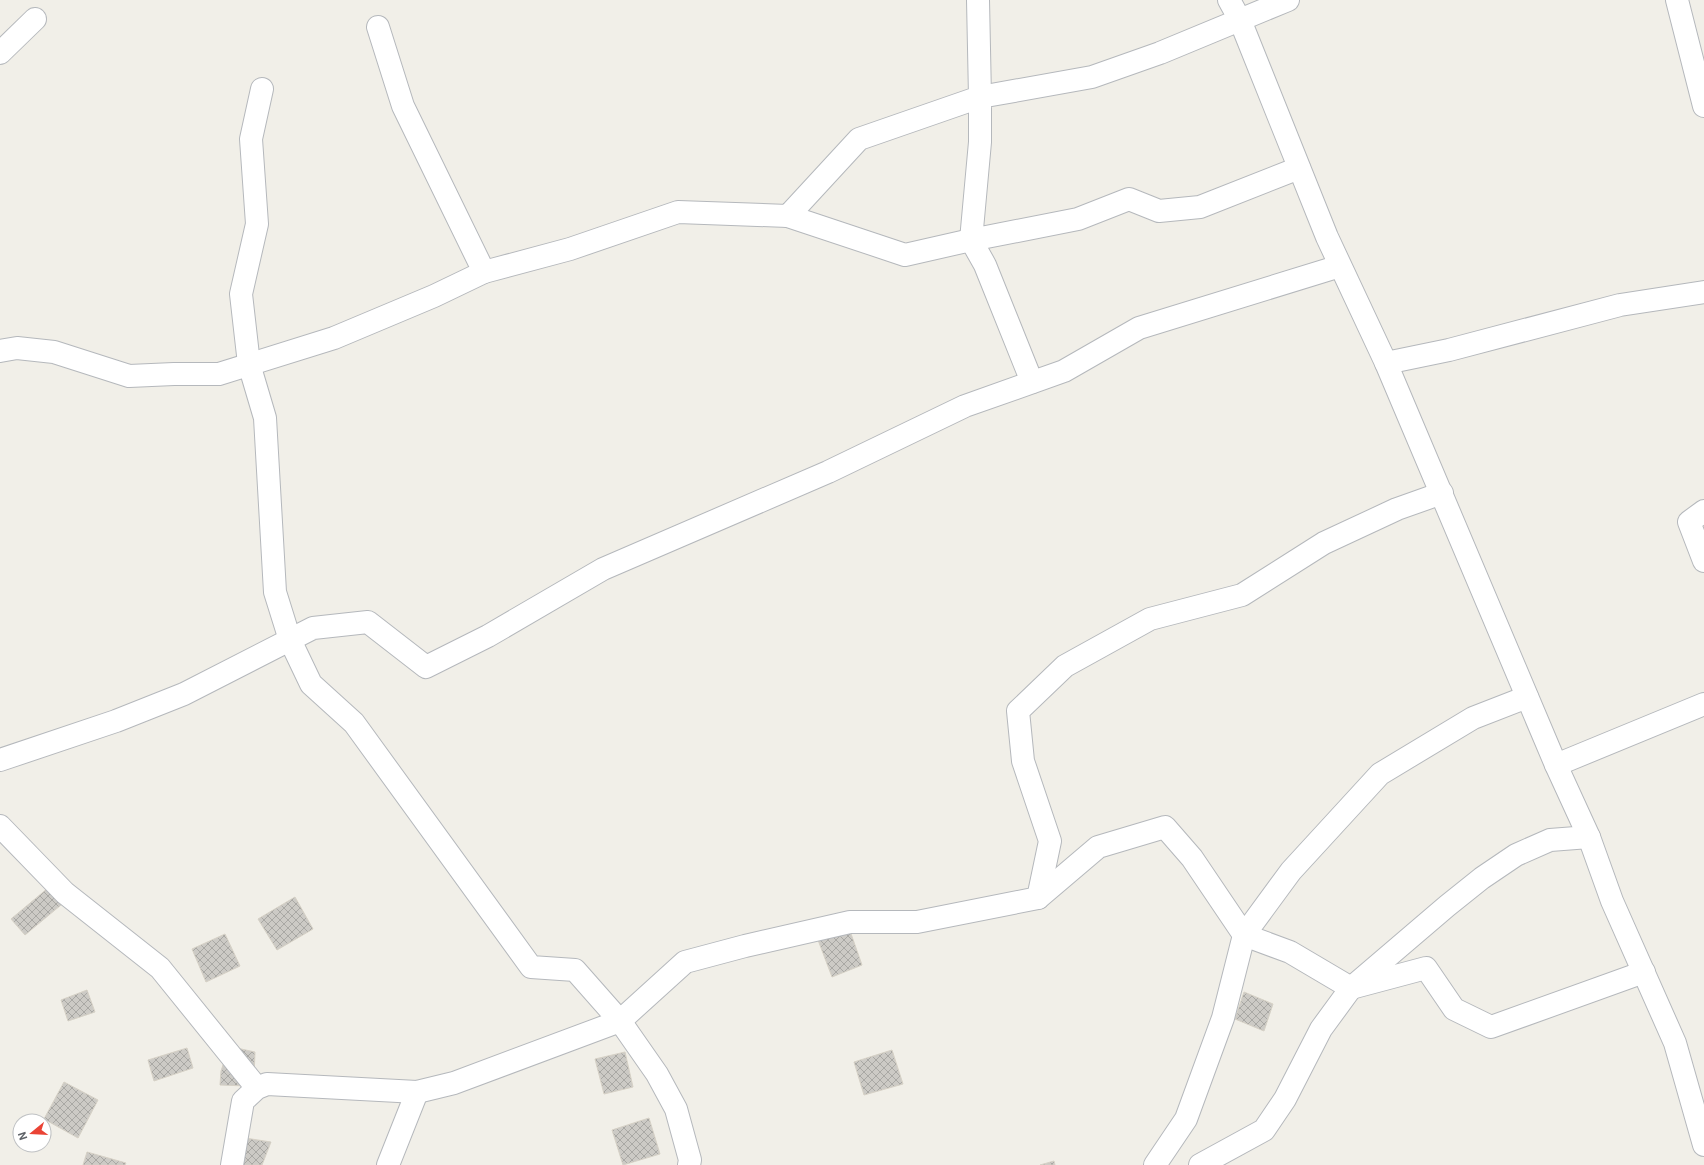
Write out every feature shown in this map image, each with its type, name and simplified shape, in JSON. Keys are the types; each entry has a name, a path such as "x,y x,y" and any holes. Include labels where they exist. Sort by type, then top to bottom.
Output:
{"street":[{"path":"978,0 980,142 971,240 985,265 1032,382"},
{"path":"1229,0 1240,20 1326,237 1386,363 1556,765 1589,837 1612,900 1676,1043 1704,1145"},
{"path":"788,216 859,139 980,97 1092,77 1160,53 1288,0"},
{"path":"1677,0 1704,106"},
{"path":"0,53 35,19"},
{"path":"378,27 403,106 484,272"},
{"path":"262,89 251,139 257,224 241,294 249,364 265,418 275,592 290,640 311,684 354,723 531,967 575,970 620,1021 657,1074 676,1109 690,1160 689,1165"},
{"path":"0,351 17,348 54,352 129,376 219,374 334,338 434,296 484,272 570,249 678,212 788,216 905,254 1078,219 1129,199 1158,211 1200,207 1299,168"},
{"path":"0,760 116,722 184,694 313,628 368,622 426,667 488,636 603,569 828,472 965,406 1064,370 1139,328 1340,266"},
{"path":"1386,363 1449,350 1620,305 1704,292"},
{"path":"1038,898 1050,841 1023,761 1018,711 1065,666 1150,619 1242,595 1324,544 1396,509 1442,493"},
{"path":"1704,511 1689,522 1704,561"},
{"path":"1155,1165 1186,1119 1223,1018 1244,935 1291,871 1380,774 1472,718 1527,697"},
{"path":"1556,765 1704,704"},
{"path":"0,826 65,893 160,968 257,1088"},
{"path":"232,1165 243,1102 257,1088 267,1084 417,1092 454,1083 620,1021 685,962 745,946 850,922 917,922 1038,898 1098,847 1165,827 1192,858 1244,935 1290,952 1351,988 1426,968 1454,1009 1491,1027 1644,972"},
{"path":"1200,1165 1264,1130 1285,1099 1321,1029 1351,988 1447,906 1482,878 1516,855 1550,840 1589,837"},
{"path":"388,1165 417,1092"}],"building":[{"path":"48,888 61,905 25,935 11,919"},
{"path":"295,897 313,929 277,950 258,919"},
{"path":"849,928 862,965 832,977 818,940"},
{"path":"225,934 240,966 206,982 192,949"},
{"path":"87,990 95,1012 68,1021 61,1000"},
{"path":"1244,992 1273,1004 1264,1031 1235,1019"},
{"path":"232,1047 255,1052 254,1077"},
{"path":"187,1048 193,1068 154,1081 148,1060"},
{"path":"892,1050 903,1084 864,1095 854,1062"},
{"path":"625,1052 633,1087 604,1094 595,1059"},
{"path":"225,1059 247,1086 220,1085 221,1071"},
{"path":"64,1082 98,1100 78,1138 52,1123 52,1113 47,1113"},
{"path":"649,1118 660,1154 623,1165 612,1130"},
{"path":"245,1138 271,1142 262,1165 239,1165"},
{"path":"87,1152 126,1163 125,1165 83,1165"},
{"path":"1054,1161 1055,1165 1040,1165"}]}
